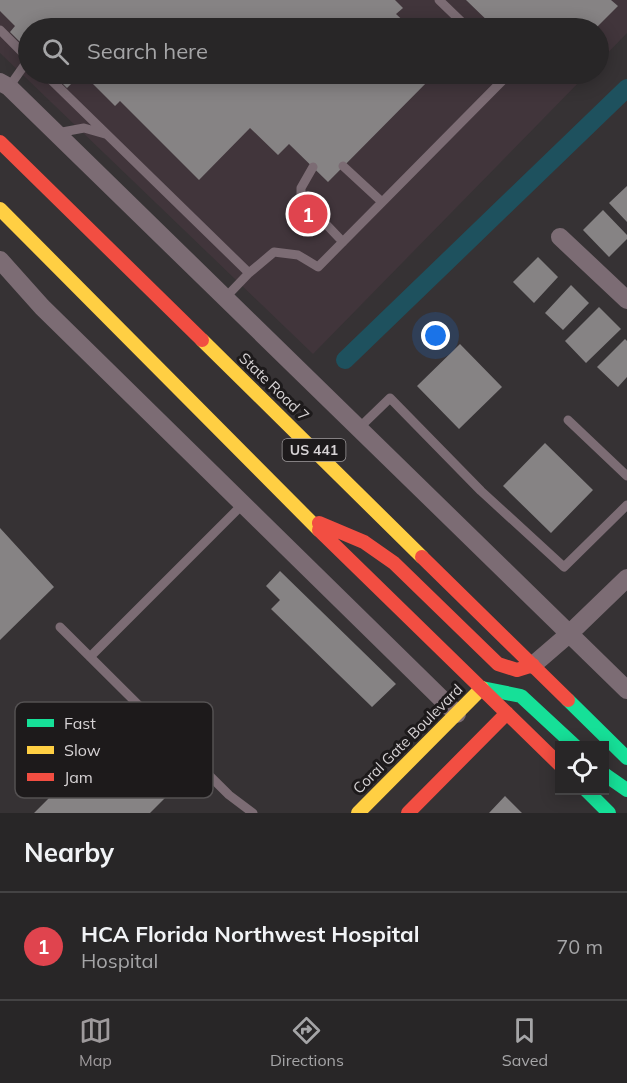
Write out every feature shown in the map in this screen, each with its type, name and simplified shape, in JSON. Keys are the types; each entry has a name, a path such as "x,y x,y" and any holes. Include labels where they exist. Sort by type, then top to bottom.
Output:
{"main road":[{"name":"State Road 7","path":"0,142 627,758"},
{"path":"0,209 306,518 555,760"},
{"path":"306,518 364,542 394,563 498,664 517,670 533,665"},
{"path":"482,688 521,696 570,741"},
{"name":"Coral Gate Boulevard","path":"358,813 482,688"},
{"path":"408,813 507,713"},
{"path":"609,777 627,790"},
{"path":"591,795 609,813"}],"street":[{"path":"4,85 627,690"},
{"path":"560,237 625,294"},
{"path":"0,260 42,307 457,714"},
{"path":"533,665 627,578"}],"lane":[{"path":"439,0 458,18"},
{"path":"0,30 18,49"},
{"path":"4,85 18,70"},
{"path":"55,84 249,273"},
{"path":"225,298 249,273 274,252 298,255 318,267 499,84"},
{"path":"56,133 84,128 107,135"},
{"path":"344,166 382,202"},
{"path":"313,167 301,188 301,198 343,242"},
{"path":"358,429 390,398 481,491 564,567 627,505"},
{"path":"568,420 627,476"},
{"path":"90,657 243,504"},
{"path":"60,627 135,702"},
{"path":"213,779 253,813"}],"shaded area":[{"path":"0,0 627,0 627,33 609,52 609,18 18,18 18,70 0,53"},
{"path":"32,84 577,84 313,354"}],"building":[{"path":"0,0 395,0 403,8 396,14 400,18 18,18 18,40 10,32 15,26 0,11"},
{"path":"466,0 611,0 618,6 606,18 485,18"},
{"path":"93,84 425,84 328,182 289,144 278,155 250,128 199,180 120,101 115,106"},
{"path":"627,186 627,222 609,203"},
{"path":"603,210 627,235 627,239 609,257 583,230"},
{"path":"538,257 558,277 534,303 513,282"},
{"path":"571,285 589,303 563,330 545,313"},
{"path":"599,307 621,329 586,363 565,341"},
{"path":"625,339 627,341 627,377 618,387 597,367"},
{"path":"460,344 502,387 459,429 417,386"},
{"path":"545,443 593,490 551,533 503,486"},
{"path":"0,528 54,587 0,640"},
{"path":"280,571 396,684 372,707 271,609 280,600 266,586"},
{"path":"505,796 522,813 489,813"},
{"path":"49,798 165,798 150,813 34,813"}],"waterway":[{"path":"345,360 627,88"}],"traffic: fast":[{"path":"482,688 521,696 570,741"},
{"path":"568,700 627,758"},
{"path":"609,777 627,790"},
{"path":"591,795 609,813"}],"traffic: slow":[{"path":"0,209 319,530"},
{"path":"202,340 422,557"},
{"path":"358,813 482,688"}],"traffic: jam":[{"path":"0,142 202,340"},
{"path":"319,523 364,542 394,563 498,664 517,670 533,665"},
{"path":"319,530 555,760"},
{"path":"422,557 568,700"},
{"path":"408,813 507,713"}],"place":[{"name":"HCA Florida Northwest Hospital","path":"308,214"}]}
